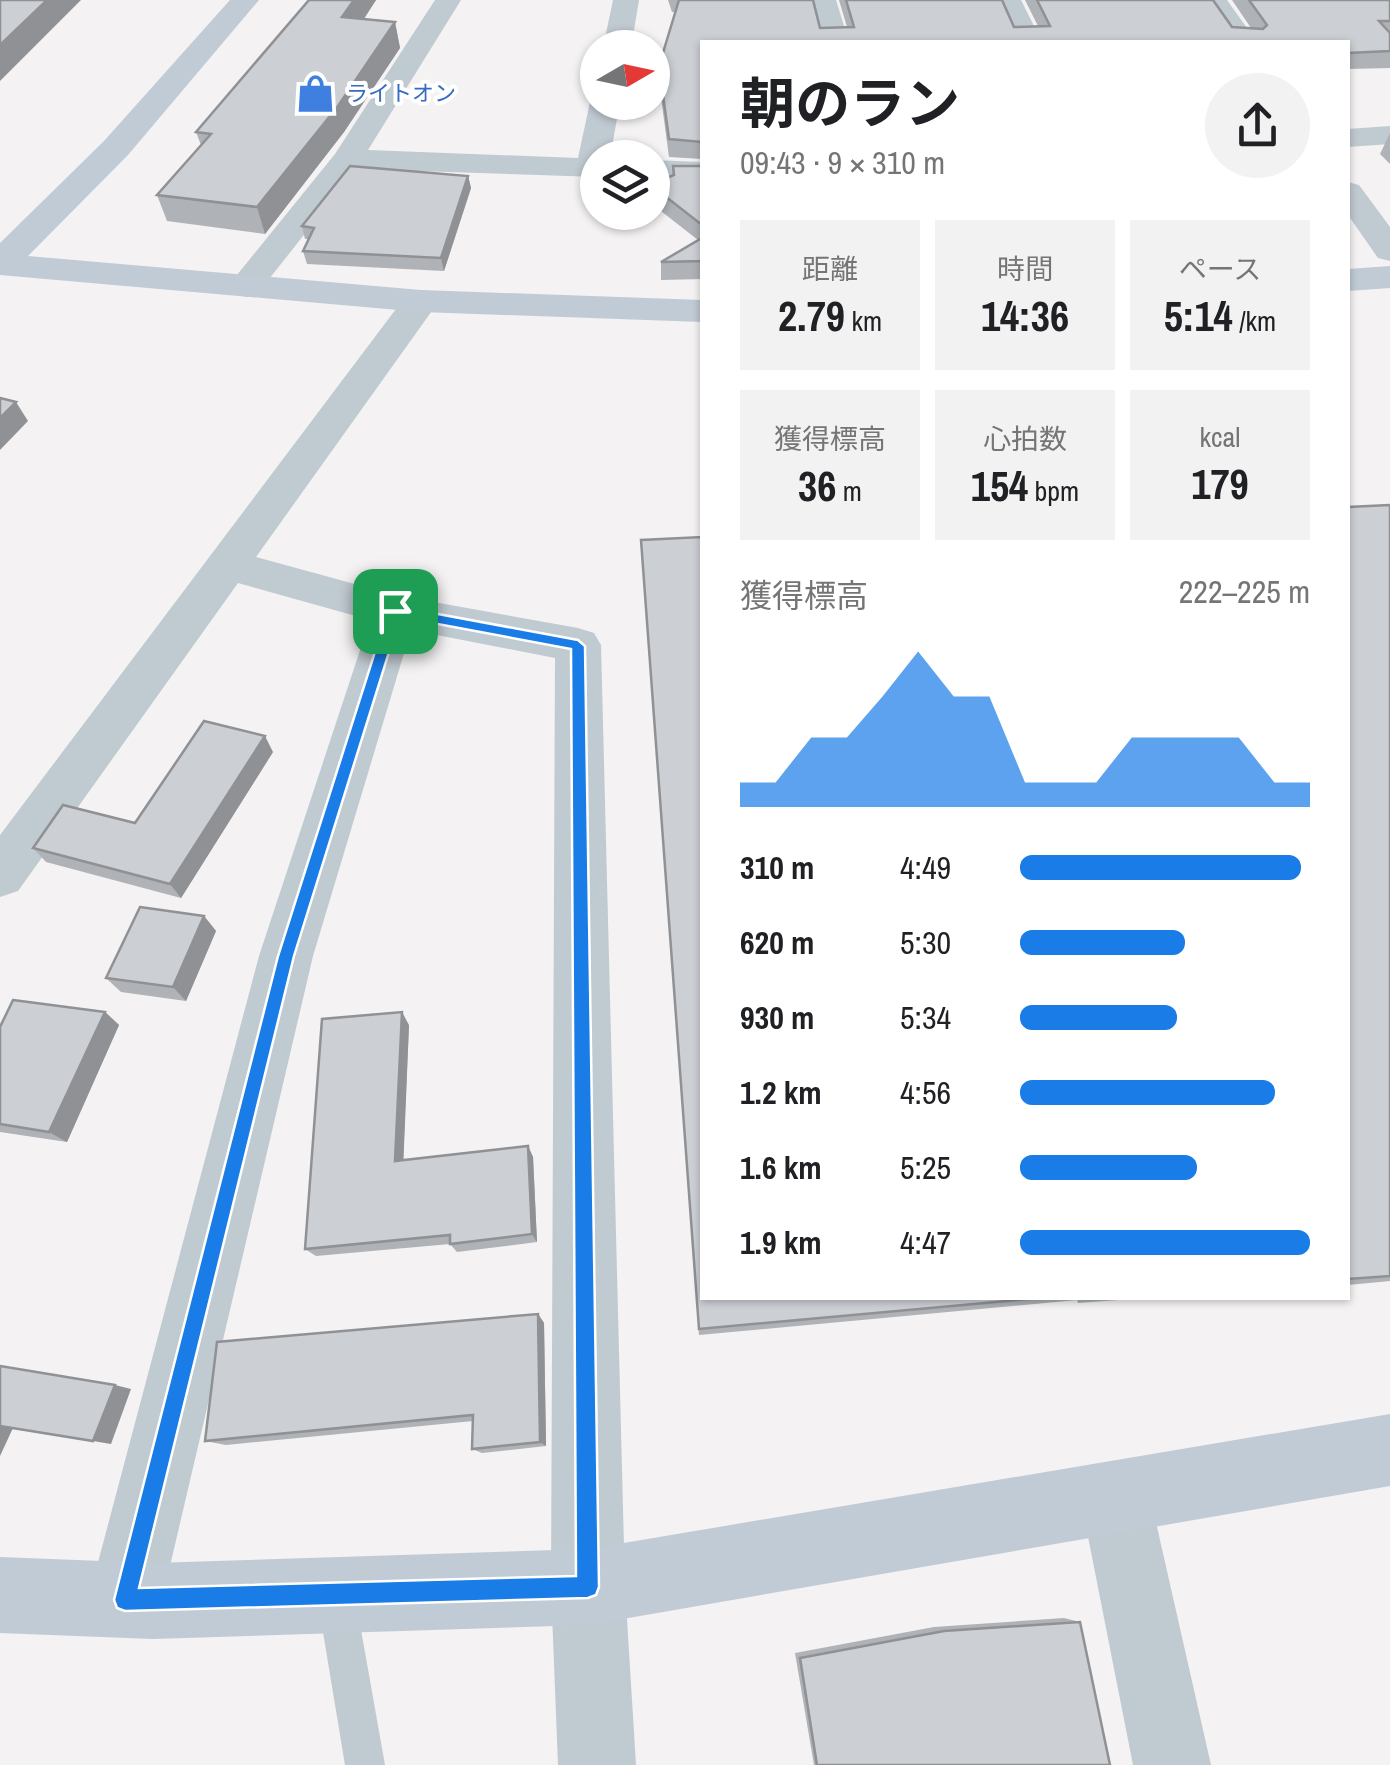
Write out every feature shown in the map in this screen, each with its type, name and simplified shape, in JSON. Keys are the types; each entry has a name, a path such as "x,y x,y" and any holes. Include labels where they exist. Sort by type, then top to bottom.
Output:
{"street":[{"path":"0,263 116,148 244,0"},
{"path":"246,286 347,159 448,0"},
{"path":"620,30 626,0"},
{"path":"824,0 834,40"},
{"path":"1008,0 1027,40"},
{"path":"1214,0 1242,40"},
{"path":"1350,138 1390,135"},
{"path":"347,159 580,167"},
{"path":"670,170 700,170"},
{"path":"1350,195 1390,251"},
{"path":"0,263 422,302 700,311"},
{"path":"1350,280 1390,277"},
{"path":"0,875 422,302"},
{"path":"230,565 395,611 578,646 588,1587 597,1765"},
{"path":"125,1600 286,956 395,611"},
{"path":"0,1595 125,1600 588,1587 1390,1450"},
{"path":"1115,1496 1172,1765"}],"lane":[{"path":"336,1595 365,1765"}],"building":[{"path":"0,0 47,0 0,45"},
{"path":"309,0 354,0 342,17 395,22 338,106 257,207 157,195 211,134 196,132"},
{"path":"679,0 813,0 820,28 854,27 846,0 1002,0 1014,27 1050,26 1037,0 1213,0 1232,27 1263,29 1267,25 1249,0 1390,0 1390,21 1379,21 1390,33 1390,51 1350,53 1350,40 700,40 700,142 669,139 670,30"},
{"path":"350,166 468,176 441,258 303,251 314,228 302,226"},
{"path":"673,166 700,166 700,223 670,200 670,177 674,175"},
{"path":"700,239 700,261 661,262"},
{"path":"0,398 16,402 0,418"},
{"path":"1390,505 1390,1276 1350,1279 1350,507"},
{"path":"700,537 700,1300 1017,1300 699,1329 641,540"},
{"path":"204,721 265,736 170,884 33,848 63,805 135,823"},
{"path":"140,907 204,916 173,987 106,978"},
{"path":"13,1000 105,1012 49,1132 0,1124 0,1027"},
{"path":"402,1012 395,1161 528,1146 532,1234 450,1244 450,1235 305,1249 322,1019"},
{"path":"538,1314 540,1442 472,1449 473,1415 205,1441 217,1342"},
{"path":"0,1366 115,1385 93,1441 0,1426"},
{"path":"1080,1622 1110,1765 817,1765 800,1658 944,1631"}],"place":[{"name":"ライトオン","path":"316,93"}],"route":[{"path":"395,611 578,646 588,1587 125,1600 286,956 395,611"}]}
